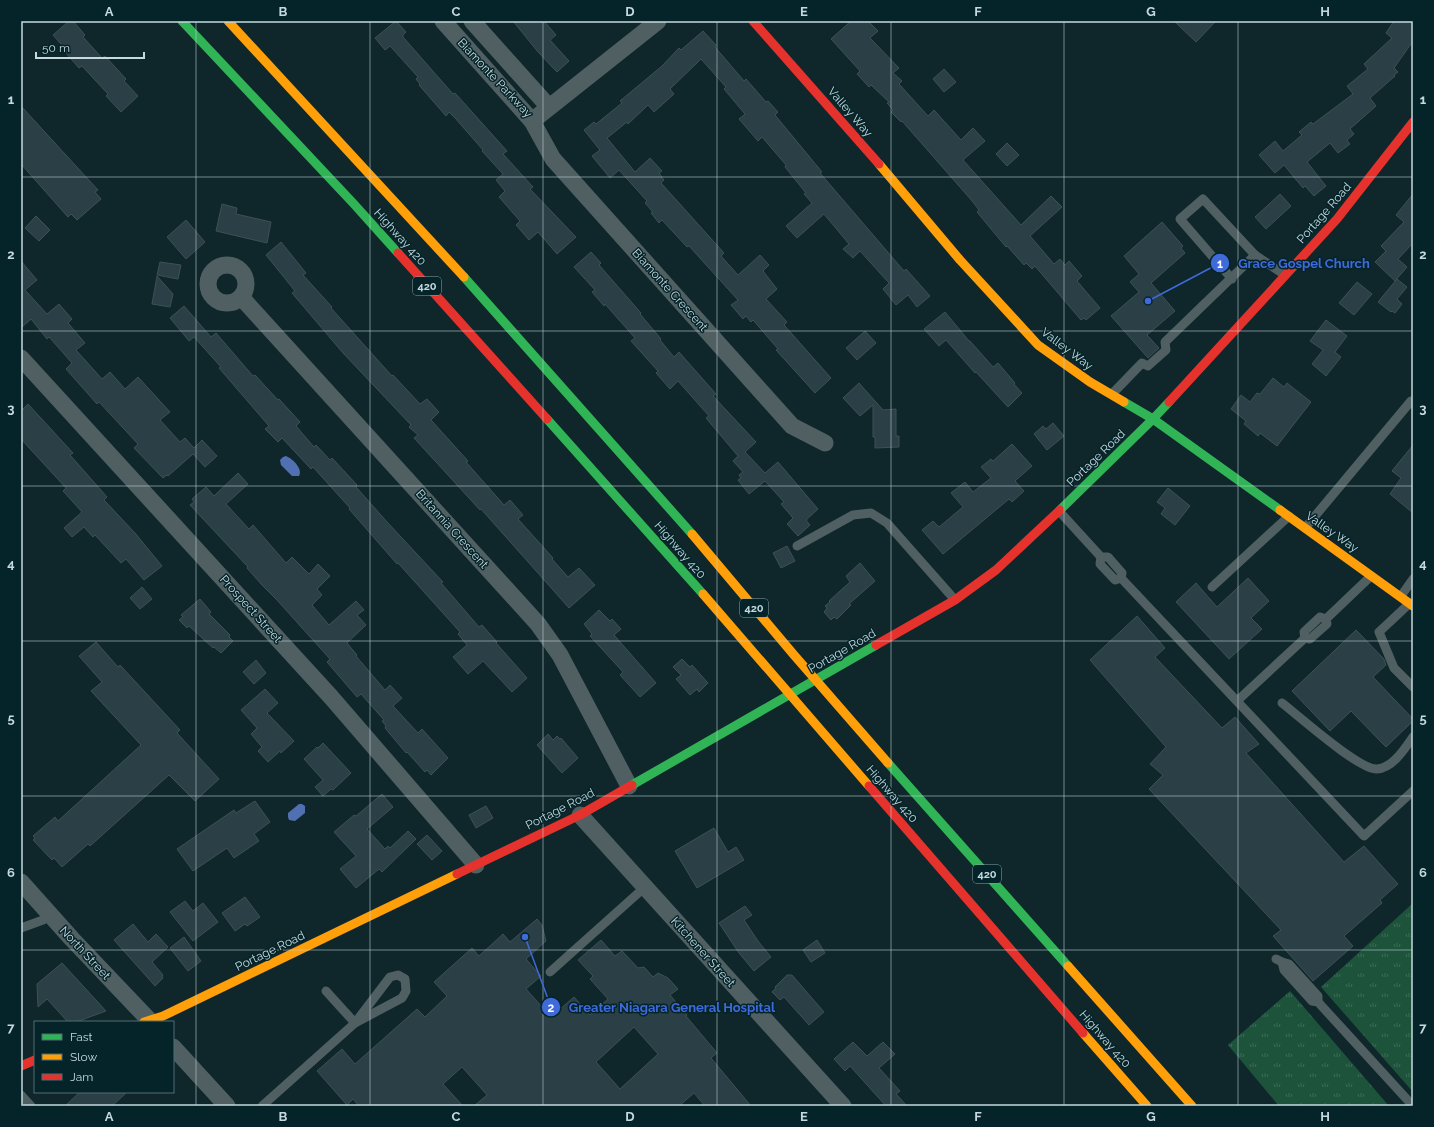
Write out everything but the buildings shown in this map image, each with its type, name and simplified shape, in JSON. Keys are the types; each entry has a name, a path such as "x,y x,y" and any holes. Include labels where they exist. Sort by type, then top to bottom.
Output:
{"main road":[{"name":"Highway 420","path":"182,21 353,203 669,554 1147,1106"},
{"name":"Highway 420","path":"228,21 451,263 693,535 794,655 1192,1106"},
{"name":"Valley Way","path":"753,21 869,152 960,260 1038,345 1090,382 1153,418 1411,604"},
{"name":"Portage Road","path":"150,1021 170,1013 580,815 955,600 996,570 1059,511 1153,418 1337,219 1413,122"},
{"path":"21,1066 34,1060"}],"street":[{"name":"Biamonte Parkway","path":"443,21 532,121 658,21"},
{"name":"Biamonte Parkway","path":"472,21 549,107"},
{"name":"Biamonte Crescent","path":"532,121 553,160 792,426 825,443"},
{"name":"Britannia Crescent","path":"242,297 538,624 560,655 629,786"},
{"name":"Prospect Street","path":"21,358 331,697 476,865"},
{"name":"Kitchener Street","path":"580,815 843,1106"},
{"name":"North Street","path":"21,882 147,1021"},
{"path":"174,1047 227,1106"}],"lane":[{"path":"1232,279 1180,219 1203,199 1255,256 1285,275"},
{"path":"1112,394 1145,360 1148,366 1166,350 1162,345 1255,256"},
{"path":"1305,528 1411,401 1413,402"},
{"path":"1059,511 1101,557 1108,557 1122,573 1121,578 1364,836 1413,792"},
{"path":"797,546 853,515 871,513 887,524 955,600"},
{"path":"1212,587 1289,516"},
{"path":"1236,701 1305,638 1310,639 1327,624 1326,619 1372,575"},
{"path":"1401,596 1413,579"},
{"path":"1411,604 1379,632 1394,668 1413,687"},
{"path":"1282,703 1354,760 1368,767 1378,769 1388,765 1398,756 1413,736"},
{"path":"550,972 645,887"},
{"path":"21,928 43,920 50,914"},
{"path":"1279,961 1284,970 1312,1001 1318,1002 1413,1106"},
{"path":"262,1106 355,1023 390,977 398,975 405,979 406,990 402,998 355,1023"},
{"path":"326,991 355,1023"},
{"path":"1157,1066 1198,1106"},
{"path":"21,1095 32,1106"}],"green space":[{"path":"1413,903 1413,1092 1321,987"},
{"path":"1290,991 1389,1106 1279,1106 1228,1045"}],"water":[{"path":"286,456 297,464 300,470 299,476 292,476 281,465 280,460"},
{"path":"299,804 305,806 305,813 295,821 289,820 288,813"}],"traffic: fast":[{"path":"182,21 398,253"},
{"path":"464,277 692,534"},
{"path":"1124,402 1153,419 1280,510"},
{"path":"1060,510 1169,402"},
{"path":"547,419 703,594"},
{"path":"632,785 876,645"},
{"path":"888,763 1068,966"}],"traffic: slow":[{"path":"228,21 464,277"},
{"path":"879,164 960,260 1038,345 1090,382 1124,402"},
{"path":"1280,510 1413,606"},
{"path":"692,534 888,763"},
{"path":"703,594 869,786"},
{"path":"147,1021 163,1016 457,874"},
{"path":"1068,966 1192,1106"},
{"path":"1083,1033 1147,1106"}],"traffic: jam":[{"path":"753,21 879,164"},
{"path":"1169,402 1337,219 1413,122"},
{"path":"398,253 547,419"},
{"path":"876,645 955,600 996,570 1060,510"},
{"path":"457,874 580,815 632,785"},
{"path":"869,786 1083,1033"},
{"path":"21,1066 34,1060"}],"place":[{"name":"Grace Gospel Church","path":"1148,301"},
{"name":"Greater Niagara General Hospital","path":"525,937"}]}
